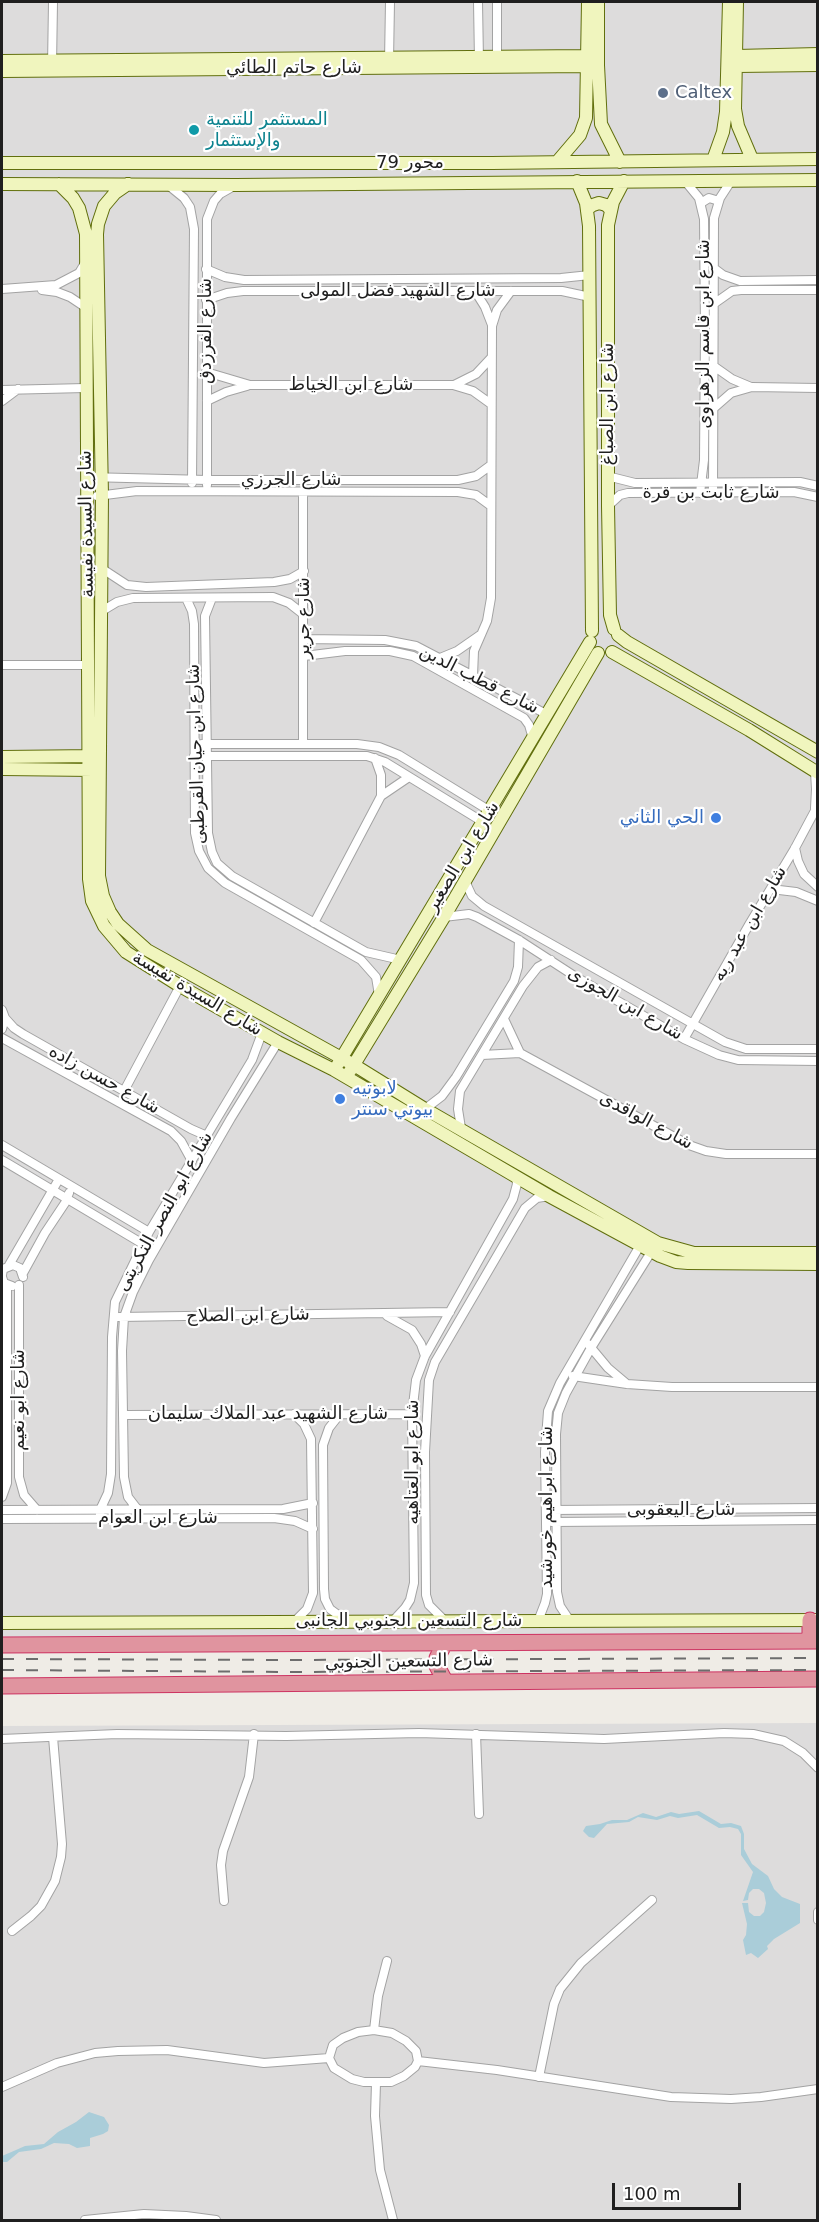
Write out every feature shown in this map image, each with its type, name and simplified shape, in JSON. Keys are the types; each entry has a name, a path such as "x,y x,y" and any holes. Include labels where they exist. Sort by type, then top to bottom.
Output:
{"highway":[{"path":"814,1620 814,1641"},
{"name":"شارع التسعين الجنوبي","path":"2,1645 814,1641"},
{"path":"445,1643 437,1658 440,1674 445,1681"},
{"name":"شارع التسعين الجنوبي","path":"2,1686 818,1679"}],"street":[{"path":"52,65 53,2"},
{"path":"389,63 390,2"},
{"path":"478,2 478,62"},
{"path":"496,2 497,62"},
{"path":"557,162 584,128 587,107 588,2"},
{"path":"598,2 601,124 620,162"},
{"path":"729,2 735,109 738,126 752,159"},
{"path":"713,160 723,132 734,61 737,2"},
{"path":"734,61 818,54"},
{"name":"شارع حاتم الطائي","path":"2,61 52,65 587,61"},
{"path":"734,61 818,65"},
{"name":"شارع حاتم الطائي","path":"2,71 52,65"},
{"path":"584,128 594,131 601,124"},
{"name":"محور 79","path":"2,163 620,162 818,159"},
{"path":"355,163 362,171 361,178 355,183"},
{"path":"384,163 379,172 385,182"},
{"name":"محور 79","path":"2,184 236,185 818,180"},
{"name":"شارع ابن الصباغ","path":"616,632 610,615 607,476 608,225 610,210 624,181"},
{"path":"685,181 701,203 709,198 718,201"},
{"name":"شارع ابن قاسم الزهراوى","path":"700,493 704,460 710,332 715,303 714,218 718,201 731,181"},
{"name":"شارع ابن الصباغ","path":"577,182 587,209 590,275 591,637"},
{"name":"شارع السيدة نفيسة","path":"59,184 73,198 91,234 102,495 102,611 93,756"},
{"name":"شارع السيدة نفيسة","path":"128,184 115,193 104,206 98,224 91,234 86,262 85,388 89,665 93,756 89,879 96,911 104,926 126,952 180,986 278,1042 334,1070 549,1196 649,1245 694,1253 818,1253"},
{"name":"شارع الفرزدق","path":"167,184 184,198 193,218 192,491"},
{"name":"شارع الفرزدق","path":"207,491 207,219 209,210 220,194 236,185"},
{"path":"587,209 599,203 606,205 610,210"},
{"name":"شارع ابن قاسم الزهراوى","path":"701,203 704,219 710,332 715,367 713,493"},
{"path":"2,289 56,285 79,273 86,262"},
{"name":"شارع الشهيد فضل المولى","path":"206,269 225,277 244,280 561,278 590,275"},
{"path":"715,269 723,275 740,281 818,280"},
{"path":"402,279 402,291"},
{"path":"32,288 57,292 85,307"},
{"path":"715,303 732,291 818,290"},
{"name":"شارع الشهيد فضل المولى","path":"206,300 235,291 562,291 590,297"},
{"path":"474,291 486,307 492,326"},
{"path":"473,676 474,651 487,621 491,598 492,326 497,310 511,291"},
{"path":"194,319 206,319"},
{"name":"شارع ابن الخياط","path":"453,385 482,370 492,358"},
{"path":"715,367 732,379 752,387"},
{"name":"شارع ابن الخياط","path":"206,372 250,385"},
{"name":"شارع ابن الخياط","path":"207,401 226,392 250,385 453,385 473,391 491,404"},
{"path":"715,407 731,393 752,387 818,388"},
{"path":"2,390 85,388"},
{"path":"2,401 18,389"},
{"name":"شارع الجرزي","path":"87,477 192,480 458,480 476,476 491,465"},
{"name":"شارع ثابت بن قرة","path":"607,476 635,483 800,482 818,486"},
{"name":"شارع الجرزي","path":"87,497 137,491 458,492 476,495 491,506"},
{"name":"شارع جرير","path":"303,492 303,744"},
{"name":"شارع ثابت بن قرة","path":"608,506 620,495 628,493 794,492 818,497"},
{"path":"101,568 118,581 136,587 274,582 290,579 304,571"},
{"path":"102,611 125,599 273,597 289,603 303,614"},
{"name":"شارع ابن حيان القرطبى","path":"186,598 192,611 194,624 196,842 208,868 225,883 363,956 401,960"},
{"name":"شارع ابن حيان القرطبى","path":"212,598 205,616 208,842 217,863 232,876 314,923 363,956 376,977 379,996"},
{"path":"616,632 617,646 612,652 598,653 591,647 591,637 600,625 616,632 627,642 818,752"},
{"path":"440,658 457,651 480,635"},
{"name":"شارع ابن الصغير","path":"334,1070 548,715 591,637"},
{"name":"شارع قطب الدين","path":"303,639 397,641 427,650 548,715"},
{"name":"شارع قطب الدين","path":"304,656 345,651 390,651 413,656 524,718 529,724 533,740"},
{"path":"612,652 749,730 816,772"},
{"name":"شارع ابن الصغير","path":"346,1077 444,917 598,653"},
{"path":"2,665 89,665"},
{"path":"194,744 368,745 389,750 406,759 487,817"},
{"path":"194,756 360,755 375,758 487,817"},
{"path":"2,757 93,756"},
{"path":"314,923 381,796 381,775 375,758"},
{"path":"399,771 406,759"},
{"path":"2,770 93,770"},
{"name":"شارع السيدة نفيسة","path":"93,770 99,876 103,896 118,924 147,950 354,1065 424,1109 461,1128 649,1245 668,1260 688,1263 818,1264"},
{"name":"شارع ابن عبد ربه","path":"684,1039 795,848 816,807 816,772"},
{"path":"381,796 409,777"},
{"path":"795,848 804,874 818,886"},
{"name":"شارع ابن الجوزى","path":"465,881 472,896 484,906 737,1048 818,1049"},
{"path":"771,889 796,892 818,901"},
{"name":"شارع ابن الجوزى","path":"444,917 469,914 519,940 684,1039 718,1055 738,1060 818,1061"},
{"path":"424,1109 442,1096 456,1077 514,981 518,967 519,940"},
{"path":"461,1128 458,1104 460,1091 523,986 538,967 551,960"},
{"path":"514,981 523,986"},
{"path":"124,1091 180,986"},
{"path":"2,1029 3,1014"},
{"name":"شارع حسن زاده","path":"3,1014 14,1028 23,1034 207,1136"},
{"path":"482,1056 520,1053 511,1039 504,1018"},
{"name":"شارع ابو النصر التكريتى","path":"100,1514 108,1492 111,1474 113,1317 119,1291 149,1232 252,1060 262,1033"},
{"name":"شارع حسن زاده","path":"2,1038 171,1131 181,1141 192,1161"},
{"name":"شارع ابو النصر التكريتى","path":"138,1510 128,1497 124,1483 124,1317 149,1260 278,1042"},
{"name":"شارع الواقدى","path":"520,1053 700,1150 726,1154 818,1154"},
{"path":"456,1077 466,1082"},
{"path":"2,1145 149,1232"},
{"path":"2,1160 143,1244"},
{"name":"شارع ابو العتاهيه","path":"392,1622 410,1600 414,1583 412,1414 414,1387 425,1356 513,1199 517,1184 516,1177"},
{"path":"59,1179 2,1274 7,1285 19,1285 23,1280 23,1273 67,1198 71,1186"},
{"name":"شارع ابو العتاهيه","path":"445,1621 429,1605 426,1594 424,1452 429,1380 435,1362 525,1208 537,1198 549,1196"},
{"name":"شارع ابراهيم خورشيد","path":"538,1621 547,1594 545,1445 548,1411 566,1373 588,1345 649,1245"},
{"path":"9,1265 18,1266 23,1273"},
{"name":"شارع ابو نعيم","path":"2,1497 7,1483 7,1285"},
{"name":"شارع ابو نعيم","path":"19,1285 19,1477 24,1495 37,1510"},
{"name":"شارع ابن الصلاح","path":"113,1317 450,1312"},
{"path":"384,1314 412,1330 425,1356"},
{"path":"588,1345 608,1368 627,1384"},
{"name":"شارع ابراهيم خورشيد","path":"570,1621 557,1599 558,1413 588,1345"},
{"path":"566,1373 575,1377 627,1384 672,1387 818,1387"},
{"path":"548,1411 558,1413"},
{"path":"294,1414 304,1424 311,1439 313,1503 313,1593 307,1609 294,1622"},
{"path":"340,1414 329,1428 323,1445 324,1589 325,1599 330,1609 348,1622"},
{"name":"شارع الشهيد عبد الملاك سليمان","path":"124,1415 412,1414"},
{"name":"شارع ابن العوام","path":"2,1519 138,1510 283,1509 313,1503"},
{"name":"شارع اليعقوبى","path":"545,1510 818,1508"},
{"name":"شارع ابن العوام","path":"2,1510 274,1518 295,1521 313,1529"},
{"name":"شارع اليعقوبى","path":"546,1522 818,1520"},
{"name":"شارع التسعين الجنوبي الجانبى","path":"2,1623 814,1620"},
{"path":"796,1679 818,1688"},
{"path":"2,1739 117,1734 476,1734 604,1739 724,1733 753,1734 784,1741 803,1753 818,1768"},
{"path":"224,1901 221,1865 223,1851 249,1777 254,1734"},
{"path":"476,1734 479,1814"},
{"path":"12,1930 31,1917 40,1906 55,1881 59,1869 62,1844 53,1737"},
{"path":"539,2077 554,2004 560,1989 581,1963 652,1900"},
{"path":"818,1912 818,1920"},
{"path":"374,2030 378,1996 387,1961"},
{"path":"374,2030 392,2033 406,2041 416,2051 418,2061 415,2067 404,2076 391,2082 376,2083 352,2079 334,2068 329,2058 333,2045 358,2032 374,2030"},
{"path":"2,2087 57,2063 77,2057 118,2051 167,2050 264,2063 329,2058"},
{"path":"418,2061 539,2077 642,2094 701,2099 761,2097 818,2089"},
{"path":"376,2083 375,2116 380,2170 393,2220"},
{"path":"85,2220 165,2214 216,2220"}],"shaded area":[{"path":"2,2 817,2 817,1644 2,1643"},
{"path":"817,1723 817,2220 2,2220 2,1726"}],"water":[{"path":"699,1811 721,1824 731,1823 741,1826 744,1834 744,1849 752,1864 768,1876 774,1889 782,1897 800,1904 800,1923 774,1939 767,1946 768,1949 758,1958 751,1953 746,1955 743,1940 747,1924 742,1903 748,1903 749,1912 754,1916 760,1916 764,1912 766,1903 764,1893 759,1889 753,1889 749,1893 748,1900 743,1901 753,1872 741,1855 741,1834 738,1829 719,1828 697,1815 678,1818 670,1816 657,1820 638,1817 629,1822 607,1824 594,1838 589,1837 583,1831 586,1826 612,1820 627,1820 643,1813 656,1817 671,1812 679,1814"},
{"path":"89,2112 104,2117 109,2125 108,2131 90,2138 90,2146 77,2148 69,2144 54,2143 41,2149 19,2152 7,2162 2,2162 2,2156 25,2146 44,2144"}],"railway":[{"path":"2,1659 818,1658"},
{"path":"2,1670 290,1672 818,1670"}],"place":[{"name":"Caltex","path":"663,93"},
{"name":"المستثمر للتنمية والإستثمار","path":"194,130"},
{"name":"الحي الثاني","path":"716,818"},
{"name":"لابوتيه بيوتي سنتر","path":"340,1099"}]}
